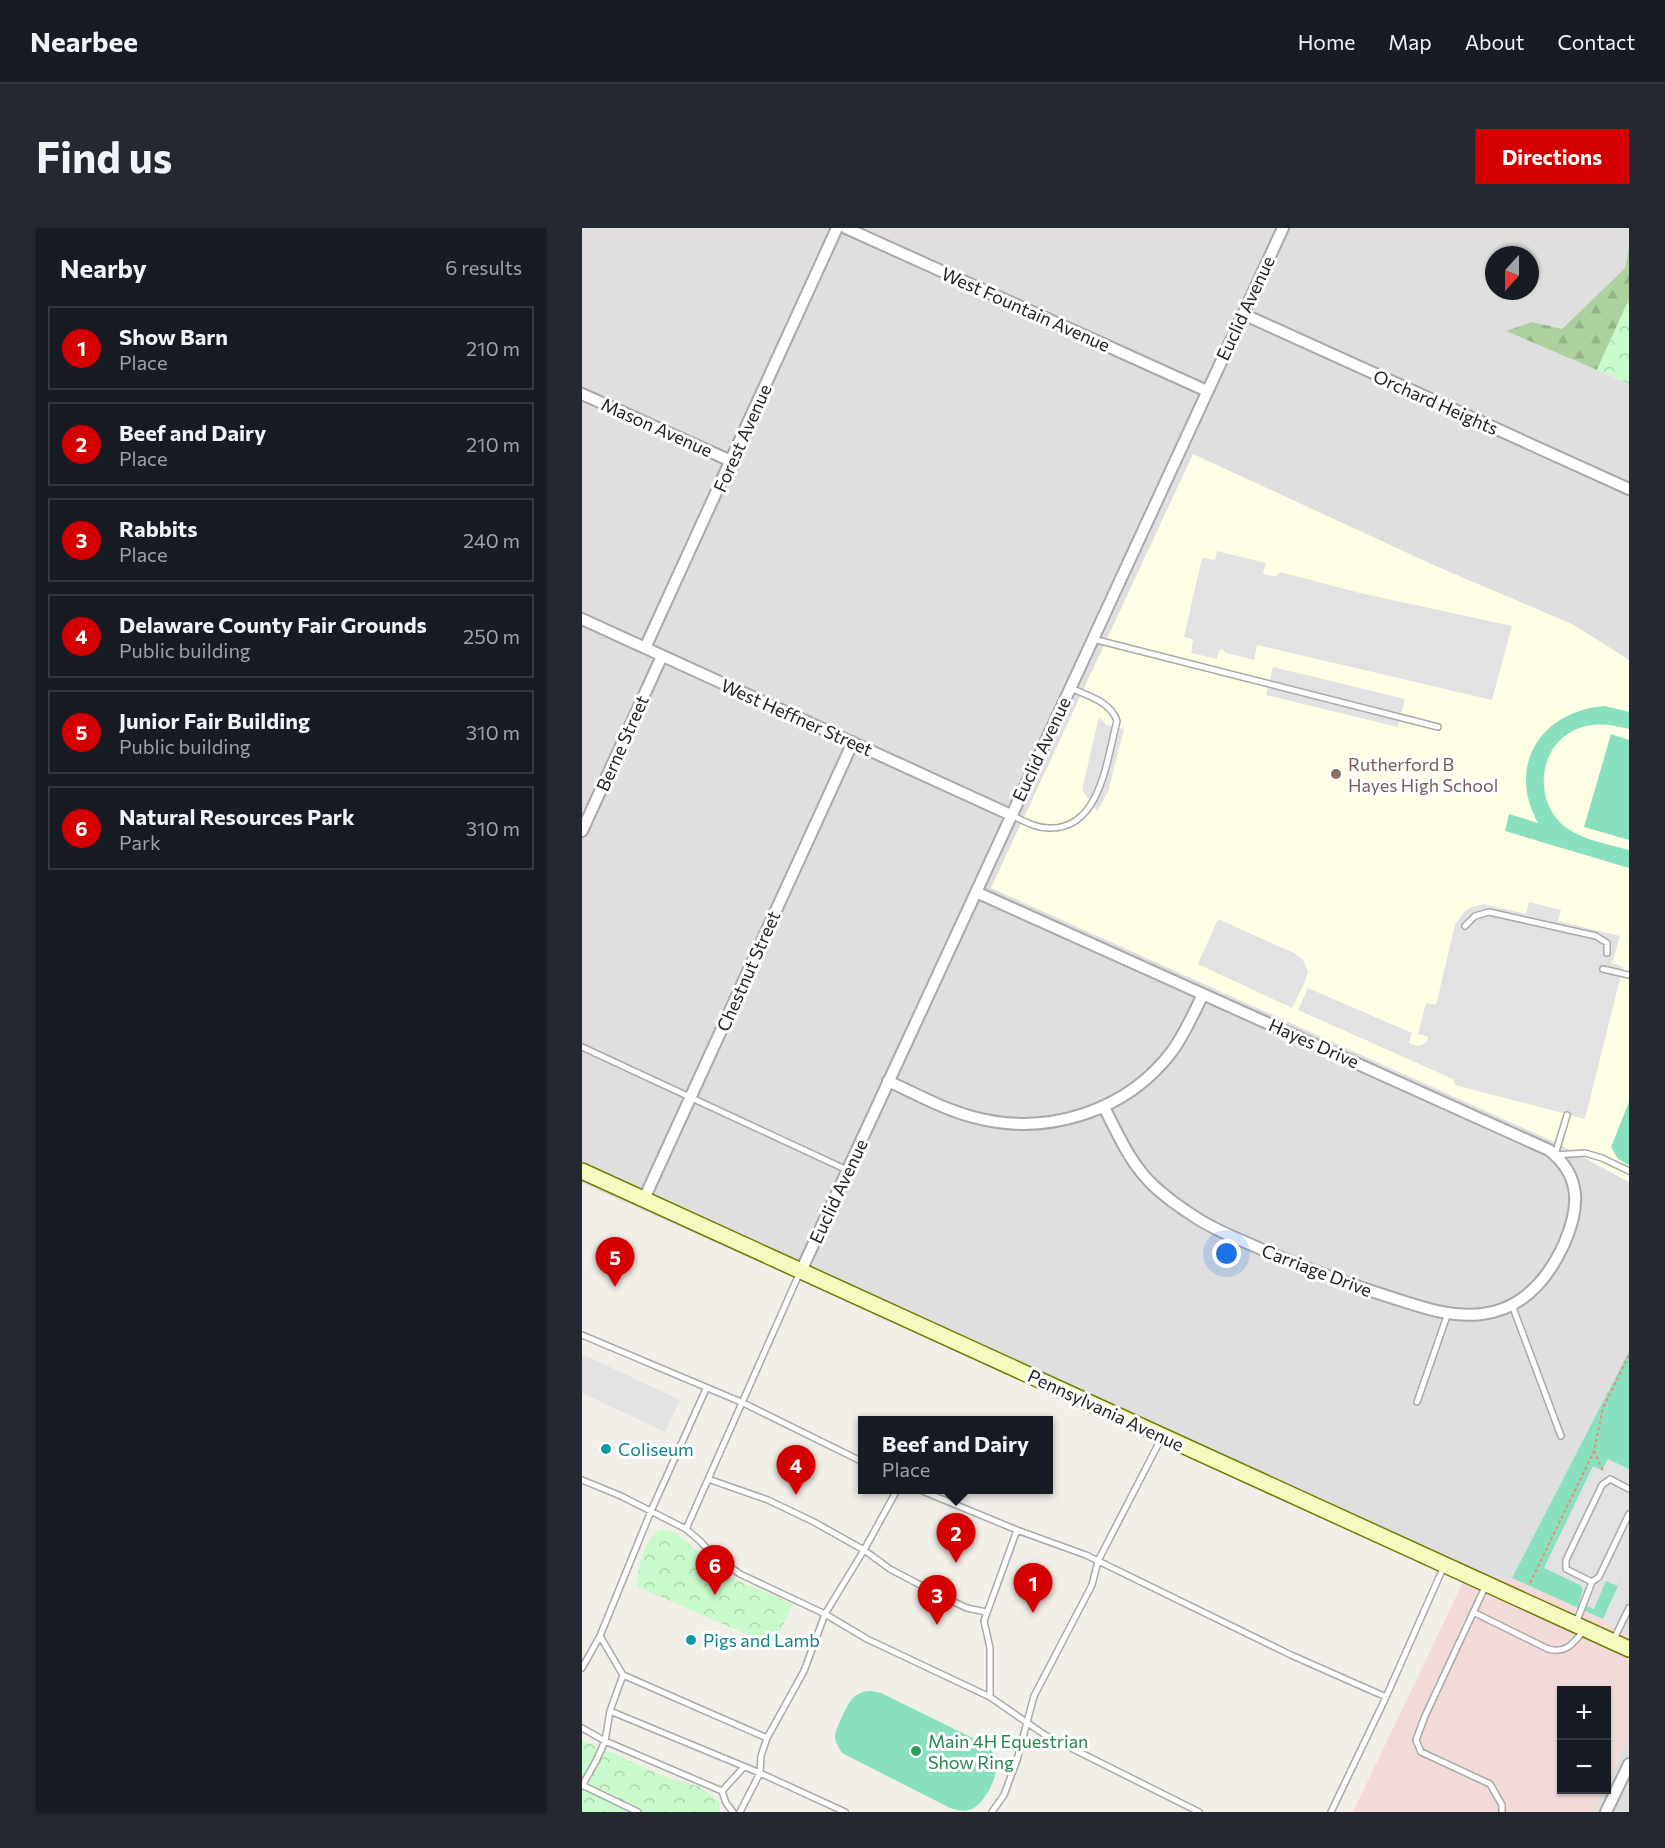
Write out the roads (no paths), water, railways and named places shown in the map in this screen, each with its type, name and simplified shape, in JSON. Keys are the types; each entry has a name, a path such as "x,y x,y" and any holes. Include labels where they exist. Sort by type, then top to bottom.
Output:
{"street":[{"name":"Forest Avenue","path":"645,648 837,228"},
{"name":"West Fountain Avenue","path":"846,228 1207,391"},
{"name":"Euclid Avenue","path":"801,1271 1283,228"},
{"name":"Orchard Heights","path":"1243,314 1629,489"},
{"name":"Mason Avenue","path":"582,394 731,461"},
{"name":"West Heffner Street","path":"582,619 1011,815"},
{"name":"Berne Street","path":"582,831 662,656"},
{"name":"Chestnut Street","path":"644,1199 853,742"},
{"name":"Hayes Drive","path":"976,892 1518,1135 1555,1155 1571,1178 1576,1200 1572,1227 1561,1250"},
{"path":"888,1081 961,1114 993,1122 1025,1125 1052,1122 1104,1107 1153,1073 1171,1053 1190,1022 1203,994"},
{"name":"Carriage Drive","path":"1104,1107 1128,1154 1143,1174 1178,1206 1196,1218 1258,1248 1365,1290 1448,1313 1484,1314 1512,1305 1535,1289 1545,1279 1561,1250"},
{"name":"Pennsylvania Avenue","path":"582,1171 1629,1648"},
{"path":"1606,1812 1629,1764"}],"lane":[{"path":"1093,639 1438,727"},
{"path":"1011,815 1032,825 1050,829 1070,826 1089,809 1097,795 1117,721 1115,713 1102,703 1070,688"},
{"path":"1465,926 1475,916 1489,912 1596,936 1606,943 1607,954"},
{"path":"1603,969 1629,975"},
{"path":"582,1047 848,1170"},
{"path":"1568,1114 1555,1155 1585,1153 1629,1170"},
{"path":"686,1529 801,1271"},
{"path":"1512,1305 1561,1436"},
{"path":"1417,1402 1448,1313"},
{"path":"582,1335 741,1402 858,1460"},
{"path":"582,1668 600,1635 651,1511 706,1389"},
{"path":"992,1812 1004,1795 1017,1760 1034,1696 1092,1585 1098,1561 1163,1436"},
{"path":"708,1479 768,1500 814,1522 864,1550 890,1569 941,1596 967,1608 986,1612"},
{"path":"1592,1582 1566,1569 1566,1560 1602,1485 1610,1479 1629,1489"},
{"path":"582,1480 686,1529 712,1554 740,1574 825,1614 867,1639 990,1697 1045,1735 1199,1812"},
{"path":"740,1812 760,1773 761,1756 767,1738 804,1671 825,1614 895,1494"},
{"path":"930,1494 1098,1561 1291,1655 1386,1697"},
{"path":"1473,1612 1548,1650 1557,1652 1566,1649 1573,1644 1580,1626 1592,1582 1599,1577 1629,1514"},
{"path":"990,1697 990,1648 984,1621 1017,1530"},
{"path":"1331,1812 1445,1565"},
{"path":"1486,1583 1416,1740 1421,1752 1490,1784 1502,1804 1502,1812"},
{"path":"1613,1641 1629,1608"},
{"path":"600,1635 623,1676 767,1738"},
{"path":"623,1676 610,1711 604,1741 582,1786 638,1812"},
{"path":"610,1711 760,1773 844,1812"},
{"path":"582,1728 604,1741 722,1791 726,1803 733,1812"},
{"path":"722,1791 744,1767"}],"place":[{"name":"Rutherford B Hayes High School","path":"1336,774"},
{"name":"Junior Fair Building","path":"615,1287"},
{"name":"Coliseum","path":"606,1449"},
{"name":"Delaware County Fair Grounds","path":"796,1495"},
{"name":"Beef and Dairy","path":"956,1563"},
{"name":"Natural Resources Park","path":"715,1595"},
{"name":"Show Barn","path":"1033,1613"},
{"name":"Rabbits","path":"937,1625"},
{"name":"Pigs and Lamb","path":"691,1640"},
{"name":"Main 4H Equestrian Show Ring","path":"916,1751"}]}
